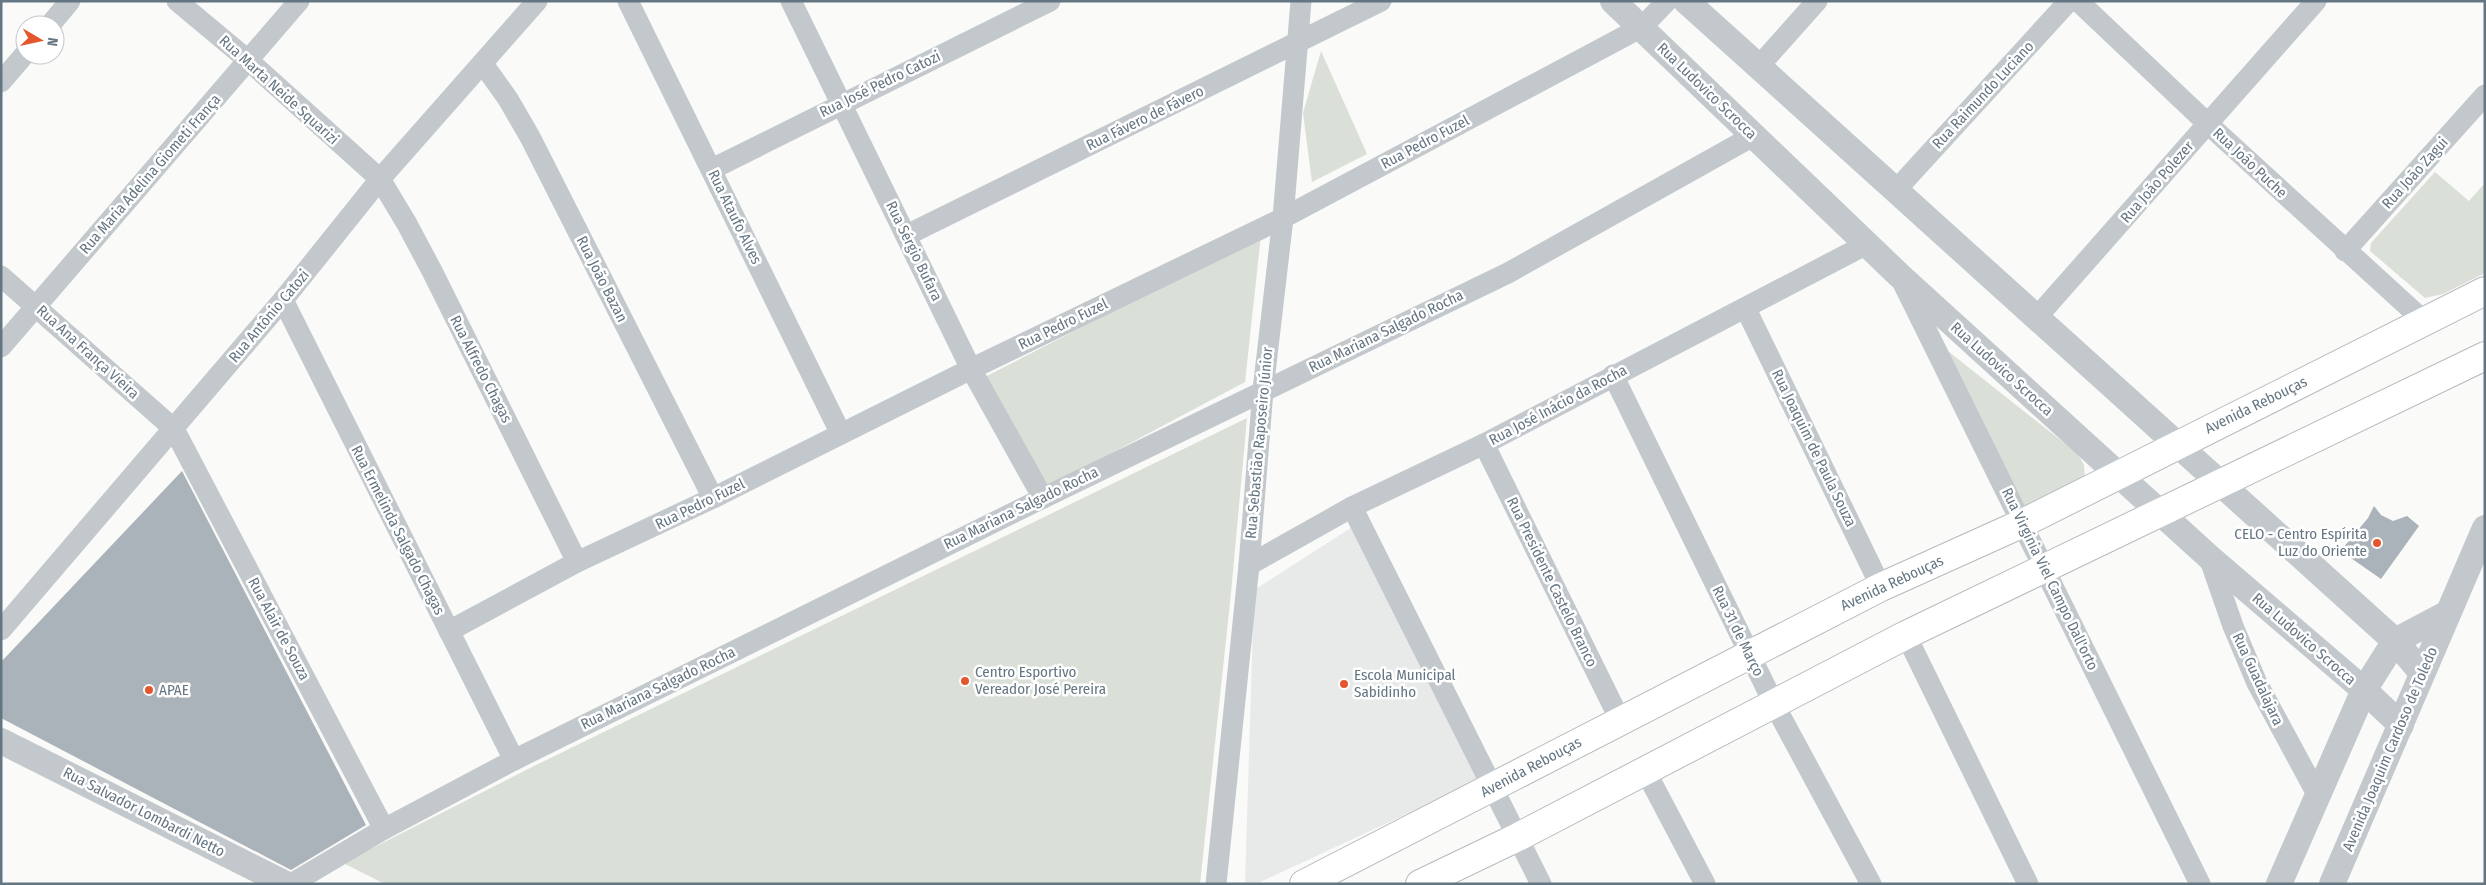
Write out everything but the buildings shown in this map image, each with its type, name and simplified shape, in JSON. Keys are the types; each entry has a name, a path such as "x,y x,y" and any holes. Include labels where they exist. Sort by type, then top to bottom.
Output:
{"main road":[{"name":"Avenida Rebouças","path":"1304,884 1881,587 2023,523 2178,443 2485,291"},
{"path":"1420,884 1518,837 1906,635 2221,483 2480,363"}],"street":[{"path":"58,15 70,1"},
{"name":"Rua Marta Neide Squarizi","path":"177,1 249,61 380,180"},
{"name":"Rua Maria Adelina Giometi França","path":"1,347 299,1"},
{"name":"Rua Antônio Catozi","path":"1,630 283,300 380,180 537,1"},
{"name":"Rua Ataufo Alves","path":"628,1 841,434"},
{"name":"Rua Sérgio Bufara","path":"792,1 840,104 907,235 972,369 1043,498"},
{"name":"Rua José Pedro Catozi","path":"712,169 1050,1"},
{"name":"Rua Sebastião Raposeiro Júnior","path":"1216,884 1249,565 1263,390 1283,218 1301,1"},
{"name":"Rua Fávero de Fávero","path":"907,235 1382,1"},
{"name":"Rua Ludovico Scrocca","path":"1613,1 1899,275 2210,557 2364,690 2401,725"},
{"name":"Rua Pedro Fuzel","path":"449,631 577,562 713,498 972,369 1283,218 1642,27 1667,1"},
{"path":"1686,1 2178,443 2395,641 2422,673"},
{"path":"1759,66 1817,1"},
{"name":"Rua Raimundo Luciano","path":"1896,190 2069,1"},
{"name":"Rua João Puche","path":"2078,1 2345,251 2424,321"},
{"name":"Rua João Polezer","path":"2037,317 2316,1"},
{"name":"Rua João Bazan","path":"483,64 508,99 530,136 713,498"},
{"path":"1,82 16,65"},
{"name":"Rua João Zagui","path":"2345,251 2485,95"},
{"name":"Rua Mariana Salgado Rocha","path":"291,884 384,829 514,760 1263,390 1508,273 1753,136"},
{"name":"Rua Alfredo Chagas","path":"380,180 407,224 432,271 577,562"},
{"name":"Rua José Inácio da Rocha","path":"1249,565 1352,507 1484,444 1613,375 1746,309 1867,244"},
{"name":"Rua Virgínia Viel Campo Dall'orto","path":"1899,275 2046,569 2200,884"},
{"name":"Rua Ana França Vieira","path":"1,276 174,429"},
{"name":"Rua Ermelinda Salgado Chagas","path":"283,300 514,760"},
{"name":"Rua Joaquim de Paula Souza","path":"1746,309 1881,587"},
{"name":"Rua 31 de Março","path":"1613,375 1774,704 1871,884"},
{"name":"Rua Alair de Souza","path":"174,429 384,829"},
{"name":"Rua Presidente Castelo Branco","path":"1484,444 1620,720"},
{"path":"1352,507 1541,884"},
{"name":"Avenida Joaquim Cardoso de Toledo","path":"2332,884 2485,528"},
{"name":"Rua Guadalajara","path":"2210,557 2233,626 2257,683 2318,796"},
{"name":"Avenida Joaquim Cardoso de Toledo","path":"2279,884 2364,690 2395,641 2448,613"},
{"path":"1906,635 2028,884"},
{"name":"Rua Salvador Lombardi Netto","path":"1,741 286,884"},
{"path":"1644,770 1705,884"}],"shaded area":[{"path":"1321,51 1367,154 1312,182 1303,113"},
{"path":"2435,172 2469,201 2485,183 2485,273 2443,294 2425,298 2370,251 2371,243"},
{"path":"1261,235 1245,382 1046,488 981,379"},
{"path":"1939,344 2078,454 2084,465 2085,479 2022,508"},
{"name":"Centro Esportivo Vereador José Pereira","path":"1247,418 1231,593 1200,884 385,884 343,863 528,769"},
{"name":"Escola Municipal Sabidinho","path":"1357,524 1484,778 1256,884 1245,884 1254,590"}],"place":[{"name":"CELO - Centro Espírita Luz do Oriente","path":"2377,543"},
{"name":"Centro Esportivo Vereador José Pereira","path":"965,681"},
{"name":"Escola Municipal Sabidinho","path":"1344,684"},
{"name":"APAE","path":"149,690"}]}
